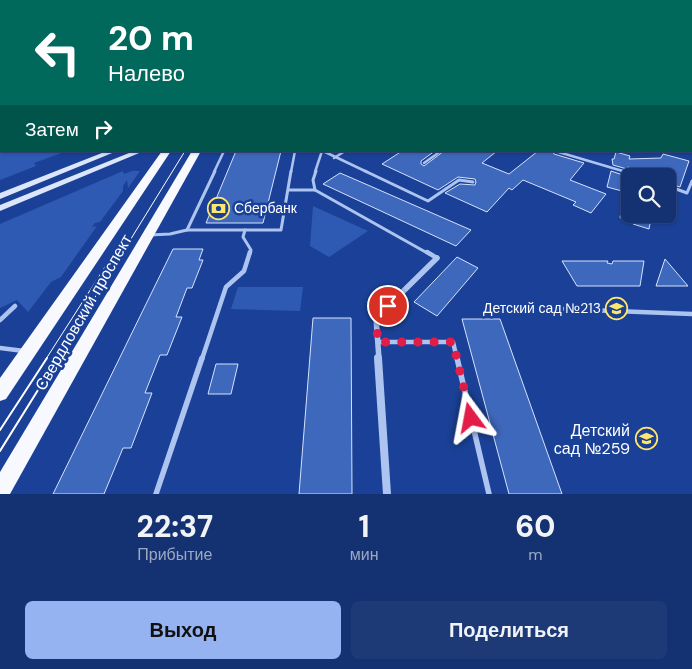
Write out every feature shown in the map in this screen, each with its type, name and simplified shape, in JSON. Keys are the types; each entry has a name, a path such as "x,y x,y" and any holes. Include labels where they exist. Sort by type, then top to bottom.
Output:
{"main road":[{"path":"0,196 111,152"},
{"path":"0,208 139,152"},
{"name":"Свердловский проспект","path":"0,393 166,152"},
{"name":"Свердловский проспект","path":"0,492 147,234 196,152"}],"street":[{"path":"387,494 376,318 437,258"}],"lane":[{"path":"187,230 224,152"},
{"path":"147,234 170,234 187,230 281,230 295,152"},
{"path":"314,190 313,180 322,152"},
{"path":"324,152 428,201 459,180 473,182"},
{"path":"334,158 343,152"},
{"path":"424,163 440,152"},
{"path":"558,152 621,172"},
{"path":"676,189 687,193 692,181"},
{"path":"289,190 314,190 437,258"},
{"path":"156,494 226,287 244,271 250,250 244,238 245,230"},
{"path":"0,320 15,306"},
{"path":"562,309 692,314"},
{"path":"378,342 453,342 489,494"},
{"path":"0,348 29,351"}],"shaded area":[{"path":"0,152 64,152 34,163 36,166 0,180"},
{"path":"135,170 140,171 128,188 127,180 123,186 123,191 100,222 95,223 92,227 97,226 61,277 51,282 28,312 17,300 0,308 0,224 123,171 124,174"},
{"path":"313,206 368,231 329,257 310,246"},
{"path":"238,287 303,287 300,311 231,309"}],"building":[{"path":"236,152 281,152 263,223 206,223"},
{"path":"400,152 434,152 421,161 421,164 424,166 443,152 496,152 482,163 509,174 537,152 553,152 584,163 570,180 606,194 591,213 573,205 576,202 523,180 512,190 509,188 487,212 445,193 460,184 475,185 475,179 458,177 438,190 382,164"},
{"path":"616,152 630,156 629,159 661,158 663,154 689,161 680,187 676,186 676,168 624,168 613,165 612,159 614,159"},
{"path":"611,171 621,174 621,191 607,187"},
{"path":"340,173 471,230 456,246 323,184"},
{"path":"633,223 650,223 649,229"},
{"path":"173,249 203,249 199,260 203,260 192,288 187,288 176,317 182,317 167,355 160,355 145,393 152,393 131,448 123,448 104,494 53,494"},
{"path":"457,257 478,268 437,316 414,302"},
{"path":"665,259 688,286 656,286"},
{"path":"562,261 608,261 607,263 612,264 613,261 644,261 640,286 577,286"},
{"path":"313,318 351,318 352,494 299,494"},
{"path":"462,319 500,319 562,494 509,494"},
{"path":"216,364 238,364 231,394 208,394"}],"tram line":[{"path":"57,359 184,152"},
{"path":"46,359 112,256"},
{"path":"0,430 47,358"},
{"path":"0,451 58,358"}],"place":[{"name":"Сбербанк","path":"218,208"},
{"name":"Детский сад №213","path":"617,308"},
{"name":"Детский сад №259","path":"646,439"}],"route":[{"path":"388,306 376,318 378,342 453,342 471,418"}]}
